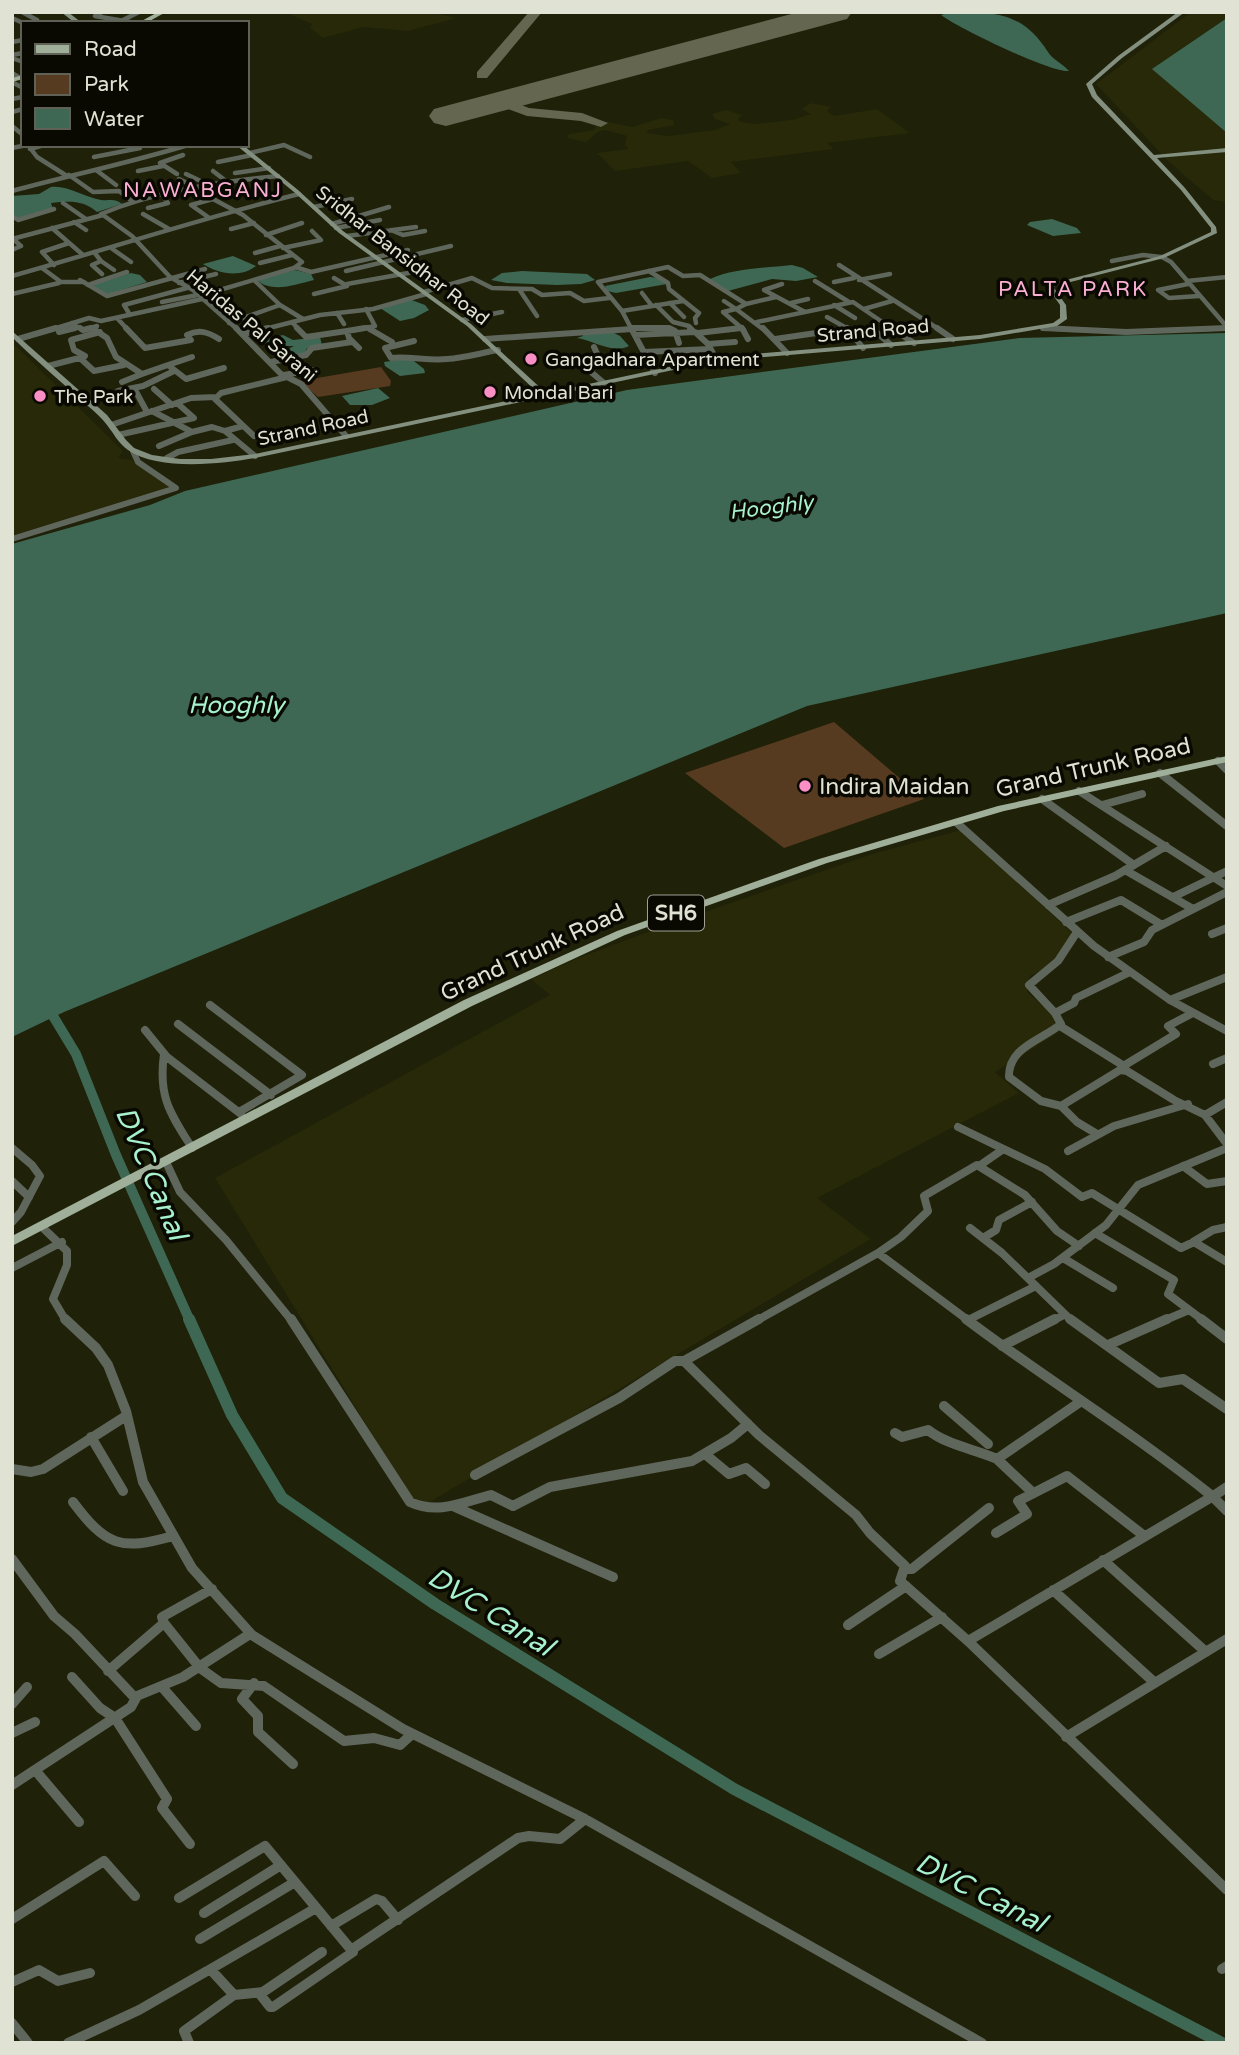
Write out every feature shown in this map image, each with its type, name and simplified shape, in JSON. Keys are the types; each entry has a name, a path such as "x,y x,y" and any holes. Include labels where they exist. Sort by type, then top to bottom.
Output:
{"main road":[{"path":"143,21 163,12"},
{"name":"Grand Trunk Road","path":"12,1242 192,1148 242,1115 509,982 621,933 823,861 1002,808 1160,773 1224,763"}],"street":[{"path":"22,12 36,21"},
{"path":"102,12 94,16 122,21 139,12"},
{"path":"115,12 113,14 139,21"},
{"path":"1043,328 1064,318 1063,306 1051,288 1052,285 1161,257 1214,233 1214,228 1153,157 1094,96 1088,84 1182,12"},
{"path":"12,74 17,79"},
{"path":"218,162 280,140"},
{"path":"247,151 284,145 310,157"},
{"path":"29,147 37,157 93,192 118,191 132,201"},
{"path":"94,157 139,147 167,160"},
{"path":"12,191 68,175 125,164 182,147"},
{"path":"1153,157 1227,150"},
{"name":"Sridhar Bansidhar Road","path":"247,151 334,226 462,320 498,350 543,394"},
{"path":"163,166 161,162 183,155"},
{"path":"125,164 140,172 163,166 197,188"},
{"path":"235,173 269,168"},
{"path":"96,170 116,185"},
{"path":"213,172 226,181"},
{"path":"186,174 209,185"},
{"path":"13,238 86,219 132,201 226,181 278,176"},
{"path":"12,276 208,217 299,194"},
{"path":"148,208 168,203 162,195"},
{"path":"15,336 89,318 97,320 130,315 199,297 295,267 302,262 236,210 213,199 191,205 208,217"},
{"path":"314,207 352,200"},
{"path":"63,203 86,219"},
{"path":"334,226 389,207"},
{"path":"14,219 52,212"},
{"name":"Haridas Pal Sarani","path":"101,214 136,240 170,277 243,334 250,344 285,376 301,384 346,436"},
{"path":"143,214 169,229"},
{"path":"65,219 50,224 83,255"},
{"path":"334,226 380,220"},
{"path":"74,222 86,230"},
{"path":"231,229 254,223"},
{"path":"266,234 302,223"},
{"path":"347,236 416,227"},
{"path":"391,230 403,235 425,231"},
{"path":"255,253 321,240 312,231"},
{"path":"12,250 21,246 13,238"},
{"path":"54,265 43,251 69,243"},
{"path":"346,271 451,246"},
{"path":"110,248 131,262"},
{"path":"295,267 311,272 408,250"},
{"path":"94,252 114,270"},
{"path":"260,263 292,255"},
{"path":"1112,261 1136,255 1161,257 1171,262 1227,327"},
{"path":"101,261 92,264 102,274"},
{"path":"839,265 892,301 908,307 953,339"},
{"path":"655,373 622,311 608,298 598,282 665,267 683,276 698,274 746,304"},
{"path":"42,268 60,283 69,286 128,272"},
{"path":"84,282 102,295 113,294 205,269"},
{"path":"314,294 425,270"},
{"path":"649,271 668,283 670,289 699,313 695,318 696,323"},
{"path":"179,283 216,274"},
{"path":"834,282 890,274"},
{"path":"1199,296 1169,298 1158,290 1187,282 1227,277"},
{"path":"334,278 347,285"},
{"path":"243,334 303,319 366,309 472,278 488,287 532,289 542,295 570,293 584,301 608,298"},
{"path":"254,280 280,305 303,319"},
{"path":"815,281 864,309 914,343"},
{"path":"12,293 60,283"},
{"path":"149,283 165,293"},
{"path":"323,283 332,289"},
{"path":"782,284 764,290 805,312"},
{"path":"130,315 124,307 127,304 187,288"},
{"path":"519,289 537,316"},
{"path":"126,292 139,300"},
{"path":"642,293 673,322 689,326 709,346 716,359"},
{"path":"113,294 127,304"},
{"path":"162,302 199,297"},
{"path":"748,339 747,333 723,312 776,297"},
{"path":"791,303 808,299"},
{"path":"622,311 683,301"},
{"path":"724,301 757,322 788,353"},
{"path":"864,309 892,301"},
{"path":"757,322 849,302"},
{"path":"670,303 684,317"},
{"path":"229,323 280,305"},
{"path":"834,305 855,318"},
{"path":"292,322 306,337 345,328 375,326 366,309"},
{"path":"462,320 502,312"},
{"path":"337,313 352,342 359,348"},
{"path":"827,317 850,330 863,348"},
{"path":"117,318 145,348 191,340 187,335 190,332 206,332 219,340"},
{"path":"72,323 83,330 101,325 97,320"},
{"path":"60,332 79,327"},
{"path":"368,327 383,340 394,344"},
{"path":"1043,328 1126,332 1227,327"},
{"path":"92,328 109,342 109,348 124,365"},
{"path":"485,339 741,328"},
{"name":"Strand Road","path":"133,451 167,458 216,462 716,359 863,348 1043,328"},
{"path":"775,339 844,329"},
{"path":"875,331 891,345"},
{"path":"48,366 85,356 74,350 71,340 100,332"},
{"path":"676,332 679,343"},
{"path":"12,539 176,488 138,462 133,451 111,425 15,336"},
{"path":"414,341 385,346 391,358 410,356 430,360 498,350"},
{"path":"271,362 306,355 312,348 352,342"},
{"path":"644,352 735,342"},
{"path":"594,347 599,358 592,365 591,372 604,383"},
{"path":"122,382 192,357"},
{"path":"80,358 94,371 124,365 134,367 142,374"},
{"path":"430,360 435,367"},
{"path":"168,365 186,379 224,368"},
{"path":"111,425 195,398 216,397 221,393 312,370"},
{"path":"118,391 134,388 174,372"},
{"path":"134,388 150,412 192,432"},
{"path":"118,435 195,417 154,388"},
{"path":"216,397 254,436"},
{"path":"225,431 243,426"},
{"path":"159,446 212,427 225,431 255,456"},
{"path":"167,458 178,452 233,440"},
{"path":"1160,773 1227,826"},
{"path":"1080,791 1227,886"},
{"path":"1102,805 1142,794"},
{"path":"1042,799 1134,865"},
{"path":"957,823 1108,957 1191,1014 1226,1029"},
{"path":"1048,905 1125,870 1166,846"},
{"path":"1125,870 1193,909"},
{"path":"1173,897 1227,871"},
{"path":"1108,957 1144,942 1149,933 1162,925 1227,892"},
{"path":"1066,922 1121,900 1162,925"},
{"path":"1212,934 1227,928"},
{"path":"1060,1026 1061,1021 1055,1013 1029,985 1058,961 1077,932"},
{"path":"1055,1013 1074,1003 1076,998 1129,972"},
{"path":"1170,1000 1227,977"},
{"path":"145,1030 164,1054 242,1115 298,1080 301,1073 210,1005"},
{"path":"1062,1106 1176,1034 1168,1026 1191,1014"},
{"path":"178,1024 271,1095"},
{"path":"1028,1278 1063,1258 1095,1233 1120,1210 1138,1185 1227,1146 1205,1115 1188,1104 1174,1100 1060,1026"},
{"path":"1060,1026 1016,1055 1008,1071 1014,1082 1041,1101 1062,1106 1077,1122 1097,1134"},
{"path":"164,1054 160,1078 161,1097 192,1148"},
{"path":"1213,1064 1227,1058"},
{"path":"1205,1115 1227,1102"},
{"path":"1068,1151 1122,1123 1188,1104"},
{"path":"958,1127 1045,1169 1083,1197 1092,1193 1181,1248 1213,1230 1227,1227"},
{"path":"12,1147 40,1176 21,1212 12,1222"},
{"path":"475,1475 618,1398 675,1361 684,1361 878,1252 901,1237 928,1211 924,1196 1002,1150"},
{"path":"164,1163 180,1192 226,1240 291,1320 410,1502 432,1508 455,1507 491,1495 513,1506 550,1487 625,1472 666,1468 692,1461 748,1424"},
{"path":"979,1166 1031,1202 1050,1224 1079,1246"},
{"path":"1183,1166 1207,1184 1227,1181"},
{"path":"12,1181 29,1197"},
{"path":"983,1238 996,1230 999,1220 1031,1202"},
{"path":"46,1224 69,1252 53,1299 55,1305 66,1320 102,1355 138,1454 139,1475 192,1568 250,1634 349,1698 412,1734 585,1819 982,2043"},
{"path":"970,1228 1028,1278 1064,1315 1160,1384 1183,1379 1227,1409"},
{"path":"1095,1233 1174,1280 1168,1294 1225,1335"},
{"path":"12,1268 62,1242"},
{"path":"1193,1242 1227,1262"},
{"path":"878,1252 1002,1346 1170,1462 1214,1496 1227,1511"},
{"path":"1063,1258 1113,1288"},
{"path":"968,1320 1036,1286"},
{"path":"1108,1345 1189,1310"},
{"path":"1002,1346 1064,1315"},
{"path":"684,1361 748,1424 856,1515 870,1533 905,1566 899,1579 968,1640 1227,1890"},
{"path":"997,1459 1045,1423 1080,1402"},
{"path":"944,1406 988,1444"},
{"path":"12,1469 31,1472 43,1469 126,1416"},
{"path":"895,1433 902,1437 928,1430 941,1440 966,1446 997,1459 1033,1493"},
{"path":"91,1437 123,1490"},
{"path":"705,1454 730,1474 746,1468 765,1484"},
{"path":"996,1533 1027,1514 1017,1503 1068,1476 1143,1535"},
{"path":"968,1640 1227,1487"},
{"path":"73,1502 100,1535 122,1547 138,1547 173,1536"},
{"path":"455,1507 613,1577"},
{"path":"904,1569 912,1569 989,1508"},
{"path":"12,1559 54,1616 75,1634 135,1698"},
{"path":"1102,1560 1206,1652"},
{"path":"848,1625 906,1586"},
{"path":"212,1589 162,1616 164,1623 200,1668 227,1685 254,1683 264,1686 344,1741 374,1738 398,1745 412,1734"},
{"path":"1052,1590 1154,1683"},
{"path":"878,1654 942,1617"},
{"path":"108,1671 164,1623"},
{"path":"135,1698 200,1668 250,1634"},
{"path":"1066,1737 1227,1639"},
{"path":"72,1677 100,1708 115,1718 167,1799 162,1808 190,1844"},
{"path":"254,1683 242,1699 258,1716 258,1732 293,1764"},
{"path":"12,1704 27,1687"},
{"path":"162,1687 196,1726"},
{"path":"12,1785 115,1718 133,1705 135,1698"},
{"path":"12,1733 34,1722"},
{"path":"35,1770 79,1822"},
{"path":"351,1950 518,1838 529,1836 560,1839 585,1819"},
{"path":"179,1898 262,1847 267,1847 351,1950 351,1956 273,2007 270,2007 259,1993"},
{"path":"12,1919 104,1861 135,1896"},
{"path":"204,1913 281,1865"},
{"path":"200,1939 295,1882"},
{"path":"331,1926 376,1899 382,1901 398,1920"},
{"path":"68,2043 139,2010 316,1908"},
{"path":"189,2043 184,2031 234,1995 259,1993 323,1952"},
{"path":"12,1982 39,1970 58,1981 90,1973"},
{"path":"209,1970 234,1995"},
{"path":"12,2023 28,2043"}],"shaded area":[{"path":"292,12 430,12 457,18 408,31 363,27 323,38 310,28 312,24 291,15"},
{"path":"1191,12 1227,12 1227,202 1213,200 1168,161 1096,84"},
{"path":"811,103 831,107 827,111 834,116 877,109 910,133 827,143 834,149 731,162 741,173 712,178 688,161 615,171 597,153 629,149 625,145 627,136 605,130 586,142 567,138 569,134 594,130 597,124 609,122 632,127 661,118 673,120 675,125 648,130 647,133 668,136 715,130 730,124 715,119 712,114 726,110 742,115 738,120 741,122 755,124 792,120 811,114 802,109"},
{"name":"The Park","path":"12,342 123,451 118,458 132,460 170,487 12,536"},
{"path":"961,830 1074,935 1057,962 1030,976 1027,992 1067,1027 995,1072 1019,1093 817,1198 871,1239 418,1509 215,1178 550,995 531,979 578,958 664,926 872,854"}],"green space":[{"path":"381,367 391,381 390,386 318,397 300,381"},
{"name":"Indira Maidan","path":"834,722 924,799 784,848 685,773"}],"water":[{"path":"951,12 995,14 1018,22 1069,71 1025,58 941,15"},
{"path":"1227,18 1227,133 1152,69"},
{"path":"51,187 122,204 97,212 76,202 51,203 53,209 18,219 12,215 12,196 39,194"},
{"path":"1052,219 1077,228 1081,233 1053,236 1027,225 1030,222"},
{"path":"233,256 256,266 244,272 230,273 203,264"},
{"path":"792,265 818,277 796,281 772,279 728,291 710,279 739,271"},
{"path":"295,270 311,274 314,280 277,287 257,280"},
{"path":"522,271 587,274 595,280 581,284 557,285 491,280 502,273"},
{"path":"131,273 140,275 147,282 105,295 93,285"},
{"path":"650,277 659,278 667,284 616,293 607,291 605,286"},
{"path":"409,299 425,305 429,310 414,318 400,321 380,308"},
{"path":"610,331 620,336 629,346 610,348 577,338 583,336 583,332"},
{"name":"Hooghly","path":"1227,333 1227,613 807,706 64,1012 12,1037 12,544 150,505 185,491 627,390 1019,338"},
{"path":"283,335 293,340 320,337 322,345 306,349 306,354 286,358 282,356 282,352 294,346 268,346 261,340"},
{"path":"410,358 424,369 425,373 400,376 385,366 384,362"},
{"path":"378,388 390,398 372,405 350,405 342,396"}],"waterway":[{"name":"DVC Canal","path":"47,1006 76,1054 116,1155 190,1321"},
{"name":"DVC Canal","path":"189,1319 232,1415 282,1498 435,1604 734,1789 1222,2043"}],"taxiway":[{"path":"482,75 536,12"},
{"path":"500,101 527,112 582,117 601,123"}],"runway":[{"path":"446,116 836,12"}],"place":[{"name":"Gangadhara Apartment","path":"531,359"},
{"name":"Mondal Bari","path":"490,392"},
{"name":"The Park","path":"40,396"},
{"name":"Indira Maidan","path":"805,786"}],"district":[{"name":"NAWABGANJ","path":"203,190"},
{"name":"PALTA PARK","path":"1073,289"}]}
